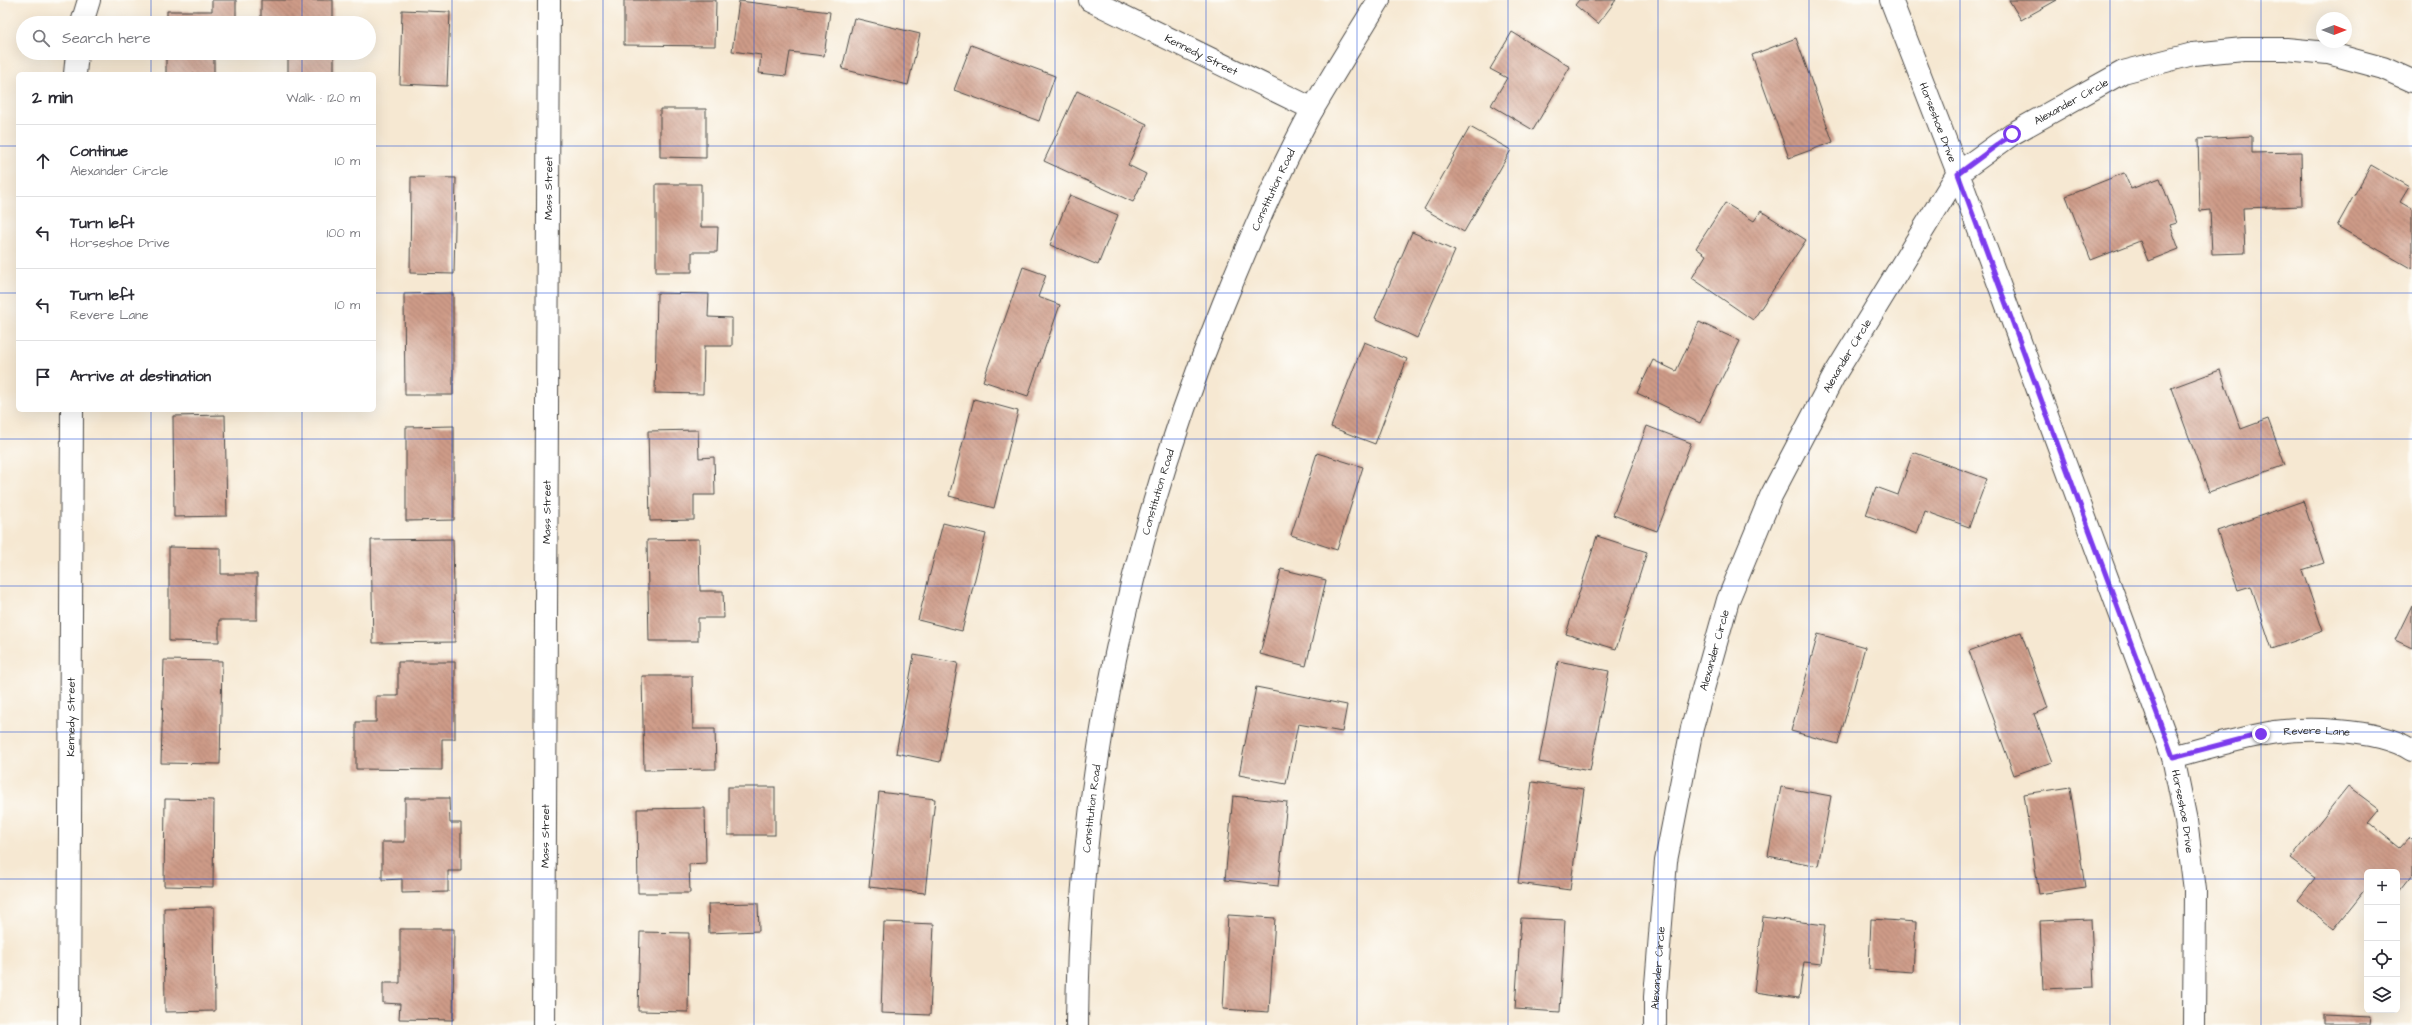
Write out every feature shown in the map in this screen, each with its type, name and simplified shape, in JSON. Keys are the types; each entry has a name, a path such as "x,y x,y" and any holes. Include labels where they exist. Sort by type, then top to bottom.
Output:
{"street":[{"path":"84,16 89,0"},
{"name":"Mass Street","path":"544,1025 549,0"},
{"name":"Kennedy Street","path":"1090,0 1313,109"},
{"name":"Constitution Road","path":"1077,1025 1077,945 1089,811 1107,691 1134,569 1167,454 1204,352 1251,236 1313,109 1379,0"},
{"name":"Horseshoe Drive","path":"1891,0 1958,174 2173,757 2186,821 2195,890 2194,1025"},
{"name":"Alexander Circle","path":"1655,1025 1655,997 1666,861 1692,728 1728,600 1771,496 1835,374 1958,174 2012,134 2123,72 2193,54 2243,49 2286,49 2328,53 2383,68 2412,81"},
{"path":"75,72 76,60"},
{"name":"Kennedy Street","path":"69,1025 72,412"},
{"name":"Revere Lane","path":"2173,757 2261,734 2312,730 2362,733 2403,744 2412,750"}],"building":[{"path":"212,0 236,0 236,16 167,16 167,11 212,11"},
{"path":"261,0 333,0 333,16 261,16"},
{"path":"624,0 716,0 715,46 624,45"},
{"path":"1579,0 1616,0 1598,24 1575,5"},
{"path":"2009,0 2057,0 2021,20"},
{"path":"739,1 830,12 824,56 790,52 786,76 759,73 761,55 732,51"},
{"path":"402,10 450,12 447,86 400,84"},
{"path":"854,18 920,34 908,85 842,69"},
{"path":"1512,32 1570,67 1533,130 1491,105 1507,78 1490,69"},
{"path":"1796,38 1833,142 1789,158 1752,55"},
{"path":"971,45 1055,76 1039,121 954,90"},
{"path":"166,60 214,60 214,72 166,72"},
{"path":"288,60 334,60 334,72 288,72"},
{"path":"1077,91 1147,124 1128,165 1146,174 1133,202 1044,161"},
{"path":"660,109 706,109 706,158 660,157"},
{"path":"1470,127 1511,150 1464,232 1424,209"},
{"path":"2252,136 2252,153 2301,152 2302,206 2243,208 2245,253 2212,254 2210,210 2200,211 2198,139"},
{"path":"2371,165 2409,187 2400,202 2412,209 2412,269 2337,226"},
{"path":"2124,173 2131,189 2160,178 2177,223 2170,225 2179,249 2148,261 2140,241 2091,260 2066,196"},
{"path":"411,177 456,178 454,274 410,273"},
{"path":"656,184 701,184 701,227 718,227 717,252 692,252 692,272 656,272"},
{"path":"1070,195 1118,215 1098,265 1050,245"},
{"path":"1725,203 1754,221 1761,211 1806,240 1753,320 1692,278 1706,255 1696,248"},
{"path":"1412,232 1455,251 1417,338 1375,318"},
{"path":"1023,267 1046,275 1038,297 1060,305 1028,396 983,381"},
{"path":"453,293 453,395 405,395 404,294"},
{"path":"657,293 709,294 708,317 732,318 732,346 704,346 703,394 655,393"},
{"path":"1699,322 1740,341 1700,423 1637,393 1653,360 1676,371"},
{"path":"1364,342 1407,359 1375,444 1331,427"},
{"path":"2220,370 2241,429 2268,419 2285,465 2209,492 2171,388"},
{"path":"974,399 1018,411 994,508 949,496"},
{"path":"225,415 227,516 174,517 173,416"},
{"path":"454,426 454,520 406,521 406,427"},
{"path":"1647,426 1691,443 1657,531 1613,515"},
{"path":"698,430 699,458 714,457 715,495 694,495 694,520 650,521 648,431"},
{"path":"1913,452 1987,479 1969,527 1925,511 1917,534 1866,515 1876,487 1898,495"},
{"path":"1317,453 1363,467 1337,550 1291,535"},
{"path":"2303,501 2324,563 2302,570 2323,631 2272,649 2251,586 2238,590 2217,531"},
{"path":"943,523 986,534 962,631 918,620"},
{"path":"1597,536 1647,552 1616,649 1566,634"},
{"path":"453,539 455,642 373,643 371,540"},
{"path":"699,539 700,591 723,591 724,618 698,618 698,641 649,641 647,540"},
{"path":"169,547 221,548 221,574 257,574 257,620 219,620 219,642 169,641"},
{"path":"1281,569 1326,580 1306,666 1260,654"},
{"path":"2412,605 2412,648 2395,640"},
{"path":"2021,632 2048,708 2034,714 2052,762 2014,775 1969,651"},
{"path":"1818,634 1865,647 1838,744 1791,731"},
{"path":"914,655 958,663 940,762 896,753"},
{"path":"164,660 222,661 220,764 161,763"},
{"path":"1558,661 1609,671 1590,771 1539,762"},
{"path":"398,662 455,662 455,739 442,739 442,770 356,769 356,722 376,722 376,696 398,696"},
{"path":"642,676 692,676 693,729 715,729 716,769 644,770"},
{"path":"1256,687 1347,705 1342,732 1298,724 1286,784 1239,775"},
{"path":"1532,782 1584,789 1570,890 1518,883"},
{"path":"2348,786 2380,810 2369,823 2400,848 2409,838 2412,841 2412,875 2400,890 2400,869 2364,869 2364,892 2334,929 2298,900 2315,878 2290,859"},
{"path":"728,787 775,787 775,835 728,835"},
{"path":"1781,787 1831,796 1818,866 1768,856"},
{"path":"2070,787 2085,887 2039,894 2024,794"},
{"path":"879,792 935,799 925,893 869,887"},
{"path":"1233,796 1287,802 1278,886 1225,880"},
{"path":"405,798 449,798 450,823 461,823 461,871 448,871 448,892 402,893 402,879 382,880 382,842 405,842"},
{"path":"165,799 214,800 213,887 164,886"},
{"path":"705,808 706,863 689,864 690,893 638,893 637,809"},
{"path":"758,903 759,931 709,933 708,904"},
{"path":"214,907 215,1011 165,1012 164,908"},
{"path":"1228,915 1275,918 1269,1012 1223,1009"},
{"path":"1763,917 1825,925 1821,964 1804,962 1799,998 1754,992"},
{"path":"1521,918 1565,920 1560,1012 1515,1009"},
{"path":"1871,919 1916,922 1913,972 1869,969"},
{"path":"2091,919 2094,987 2043,989 2040,921"},
{"path":"884,922 934,924 930,1015 881,1013"},
{"path":"400,929 454,929 453,1020 399,1019 400,1004 383,1003 383,983 400,983"},
{"path":"640,932 689,933 688,1012 638,1011"},
{"path":"2324,1015 2371,1017 2370,1025 2324,1025"}],"route":[{"path":"2012,134 1958,174 2173,757 2261,734"}]}
